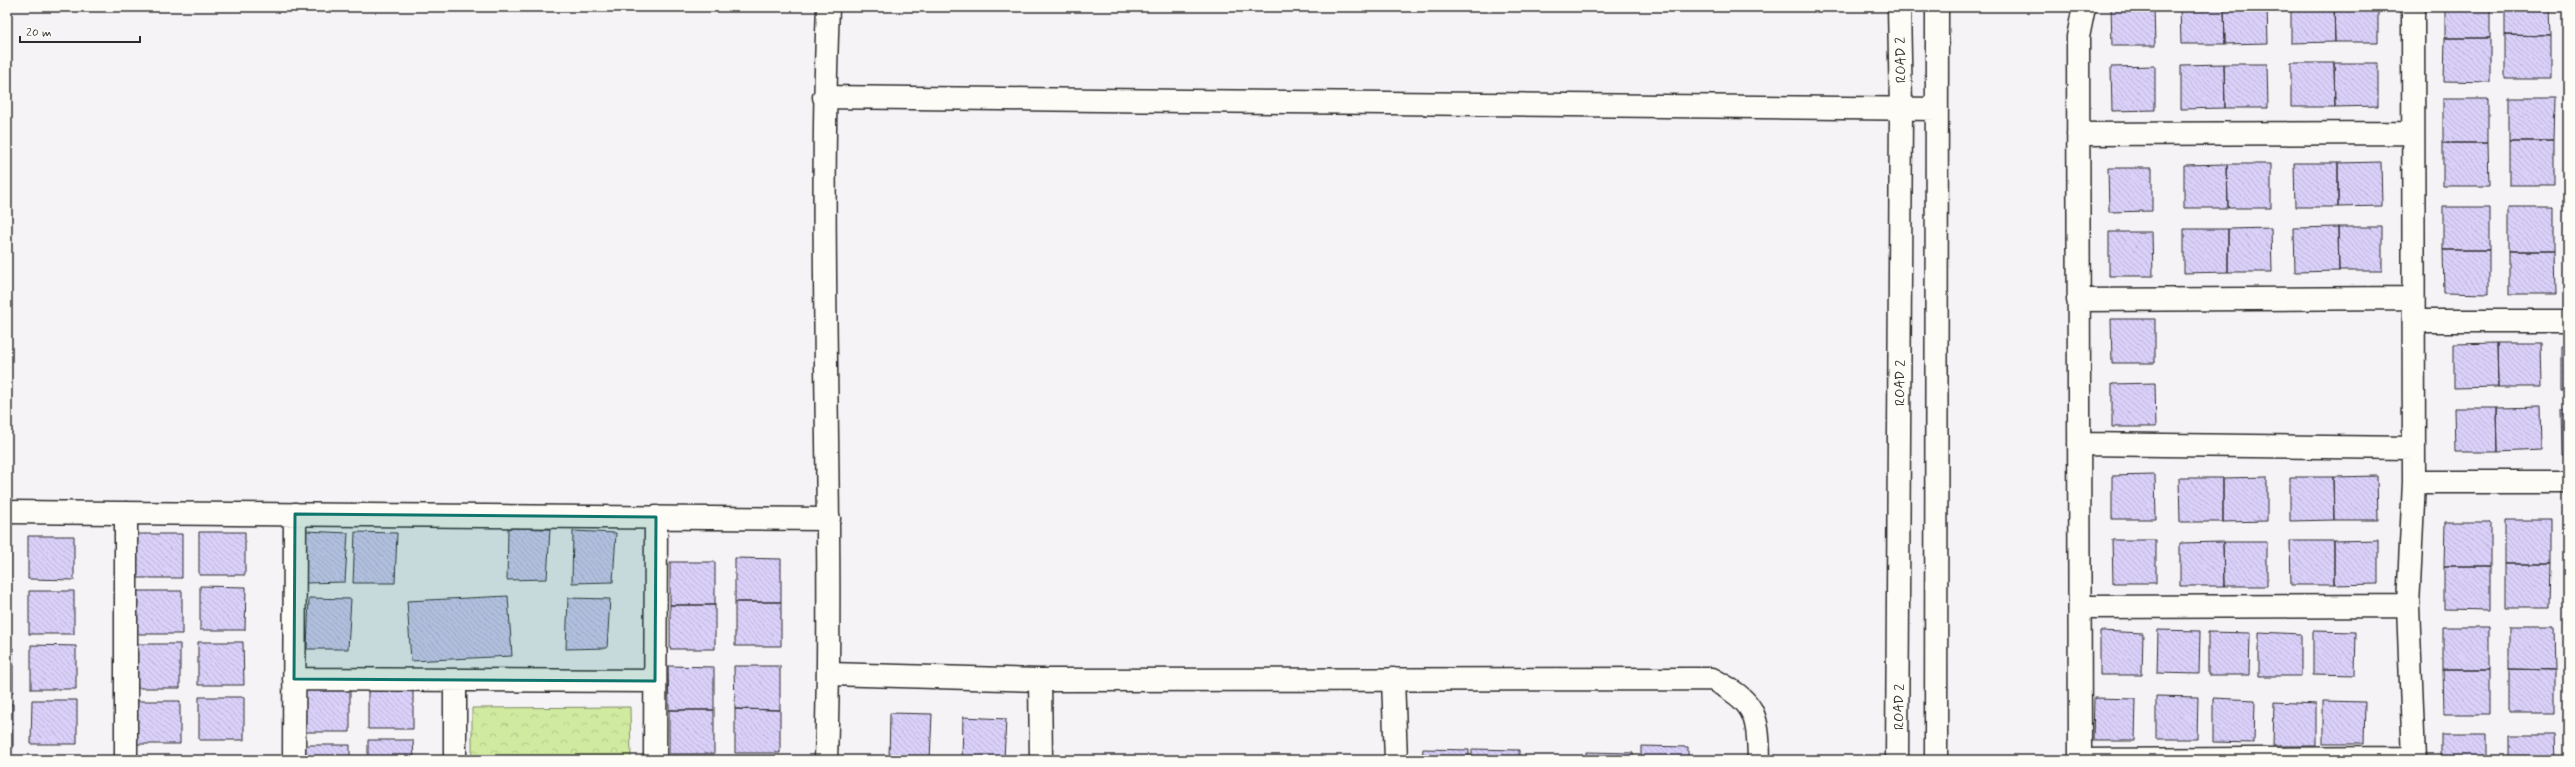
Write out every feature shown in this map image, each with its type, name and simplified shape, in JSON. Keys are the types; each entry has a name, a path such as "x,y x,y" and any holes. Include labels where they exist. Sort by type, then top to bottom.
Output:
{"street":[{"path":"826,760 829,674 829,519 824,97 828,7"},
{"name":"ROAD 2","path":"1897,760 1901,109 1899,7"},
{"path":"1936,760 1937,7"},
{"path":"2084,7 2078,37 2080,760 2414,759 2408,606 2414,482 2413,7"},
{"path":"824,97 1937,109"},
{"path":"2078,134 2413,133"},
{"path":"2078,300 2413,298"},
{"path":"2414,321 2568,322"},
{"path":"2079,444 2413,448"},
{"path":"2414,482 2568,482"},
{"path":"7,512 829,519"},
{"path":"126,513 126,760"},
{"path":"294,760 295,514"},
{"path":"655,760 656,517"},
{"path":"2080,607 2408,606"},
{"path":"829,674 1040,680 1712,679 1733,690 1749,703 1759,728 1759,760"},
{"path":"294,679 655,681"},
{"path":"1393,679 1396,760"},
{"path":"455,680 455,760"},
{"path":"1040,680 1041,760"}],"highlighted area":[{"path":"295,514 656,517 655,681 294,679"}],"green space":[{"path":"630,707 631,760 472,760 472,708"}],"building":[{"path":"2111,7 2154,7 2155,46 2112,46"},
{"path":"2180,7 2224,7 2225,44 2181,44"},
{"path":"2224,7 2267,7 2268,43 2225,44"},
{"path":"2291,7 2334,7 2335,42 2291,43"},
{"path":"2334,7 2378,7 2378,42 2335,42"},
{"path":"2445,7 2490,7 2490,38 2445,38"},
{"path":"2505,7 2550,7 2551,36 2505,35"},
{"path":"2505,35 2551,36 2551,79 2505,79"},
{"path":"2445,38 2490,38 2490,82 2444,81"},
{"path":"2291,63 2334,63 2335,107 2291,107"},
{"path":"2334,63 2378,63 2378,106 2335,107"},
{"path":"2224,64 2267,64 2268,108 2225,108"},
{"path":"2224,64 2225,108 2181,109 2181,65"},
{"path":"2155,66 2155,110 2112,111 2111,67"},
{"path":"2509,98 2555,98 2554,141 2509,141"},
{"path":"2443,99 2488,99 2488,143 2443,143"},
{"path":"2509,141 2554,141 2554,185 2509,185"},
{"path":"2443,143 2488,143 2489,186 2443,186"},
{"path":"2381,162 2382,206 2338,207 2338,163"},
{"path":"2294,163 2338,163 2338,207 2295,207"},
{"path":"2227,164 2271,164 2271,208 2228,208"},
{"path":"2227,164 2228,208 2184,208 2184,165"},
{"path":"2108,168 2152,168 2152,211 2109,212"},
{"path":"2443,207 2489,207 2489,250 2443,250"},
{"path":"2509,207 2554,207 2554,251 2509,251"},
{"path":"2338,227 2382,227 2382,271 2339,271"},
{"path":"2338,227 2339,271 2295,272 2294,228"},
{"path":"2271,228 2272,272 2228,272 2228,229"},
{"path":"2184,229 2228,229 2228,272 2184,273"},
{"path":"2109,232 2152,232 2153,276 2109,276"},
{"path":"2443,250 2489,250 2489,294 2444,293"},
{"path":"2509,251 2554,251 2555,294 2509,294"},
{"path":"2111,319 2155,319 2155,363 2112,363"},
{"path":"2497,343 2541,343 2542,387 2498,387"},
{"path":"2497,343 2498,387 2454,388 2454,344"},
{"path":"2561,346 2568,346 2568,390 2561,390"},
{"path":"2155,383 2156,427 2112,427 2112,384"},
{"path":"2541,407 2542,450 2498,452 2497,408"},
{"path":"2454,408 2497,408 2498,452 2455,452"},
{"path":"2561,410 2568,410 2568,454 2562,454"},
{"path":"2155,475 2156,519 2112,519 2112,476"},
{"path":"2377,476 2378,520 2334,520 2333,477"},
{"path":"2267,477 2267,521 2223,522 2223,478"},
{"path":"2290,477 2333,477 2334,520 2290,521"},
{"path":"2179,478 2223,478 2223,522 2180,522"},
{"path":"2505,520 2551,520 2551,564 2505,564"},
{"path":"2445,522 2490,522 2490,566 2444,566"},
{"path":"508,528 550,529 547,579 507,580"},
{"path":"306,531 348,533 345,582 305,583"},
{"path":"573,531 616,533 613,582 572,583"},
{"path":"199,532 245,532 245,575 199,575"},
{"path":"355,532 397,533 395,583 353,583"},
{"path":"136,534 182,534 182,578 136,578"},
{"path":"28,536 74,536 74,580 28,579"},
{"path":"7,538 10,538 10,582 7,582"},
{"path":"2112,540 2156,540 2156,583 2113,583"},
{"path":"2378,540 2378,584 2334,585 2334,541"},
{"path":"2290,541 2334,541 2334,585 2291,585"},
{"path":"2223,542 2224,586 2180,586 2180,543"},
{"path":"2223,542 2267,542 2267,586 2224,586"},
{"path":"735,558 781,559 781,602 735,602"},
{"path":"670,562 715,562 715,605 670,605"},
{"path":"2505,564 2551,564 2550,607 2505,607"},
{"path":"2444,566 2490,566 2490,610 2444,609"},
{"path":"200,586 246,587 245,630 200,630"},
{"path":"29,591 74,591 74,634 29,634"},
{"path":"136,591 182,591 182,634 137,634"},
{"path":"7,595 10,595 10,638 7,638"},
{"path":"508,596 512,656 411,661 407,601"},
{"path":"309,598 351,599 348,649 307,649"},
{"path":"568,598 610,599 607,648 566,649"},
{"path":"735,602 781,602 781,646 735,646"},
{"path":"670,605 715,605 715,649 670,649"},
{"path":"2509,626 2554,626 2555,670 2509,669"},
{"path":"2443,627 2489,627 2489,670 2443,670"},
{"path":"2158,630 2200,631 2199,674 2157,673"},
{"path":"2100,631 2143,633 2142,675 2100,675"},
{"path":"2313,631 2356,632 2355,675 2313,674"},
{"path":"2208,632 2250,633 2249,675 2208,675"},
{"path":"2259,632 2301,634 2301,676 2259,676"},
{"path":"198,642 243,642 244,685 198,685"},
{"path":"135,644 180,644 180,688 135,688"},
{"path":"31,645 76,646 76,689 31,689"},
{"path":"7,648 13,648 13,692 7,692"},
{"path":"668,666 714,667 714,710 669,710"},
{"path":"734,666 780,666 780,710 735,709"},
{"path":"2509,669 2555,670 2555,713 2509,713"},
{"path":"2443,670 2489,670 2489,714 2444,714"},
{"path":"368,685 413,685 413,729 368,729"},
{"path":"304,688 350,689 350,732 304,732"},
{"path":"2156,696 2198,697 2197,739 2156,739"},
{"path":"199,697 244,697 244,740 199,740"},
{"path":"2094,698 2136,699 2135,741 2093,741"},
{"path":"2213,698 2255,700 2254,743 2213,742"},
{"path":"32,700 77,700 77,744 31,744"},
{"path":"135,701 180,701 180,744 135,744"},
{"path":"2323,701 2365,702 2364,744 2323,744"},
{"path":"2274,702 2316,704 2316,746 2273,746"},
{"path":"7,704 13,704 13,748 7,748"},
{"path":"735,709 780,710 780,753 735,753"},
{"path":"669,710 714,710 714,754 669,754"},
{"path":"890,713 932,714 930,760 889,760"},
{"path":"963,717 1006,719 1004,760 962,760"},
{"path":"2441,735 2486,735 2486,760 2441,760"},
{"path":"2509,735 2554,735 2555,760 2509,760"},
{"path":"368,740 413,740 414,760 368,760"},
{"path":"305,745 350,745 350,760 305,760"},
{"path":"1641,746 1688,747 1688,760 1641,760"},
{"path":"1423,749 1469,750 1469,760 1422,760"},
{"path":"1472,749 1519,750 1519,760 1472,760"},
{"path":"1586,752 1633,753 1633,760 1586,760"}]}
